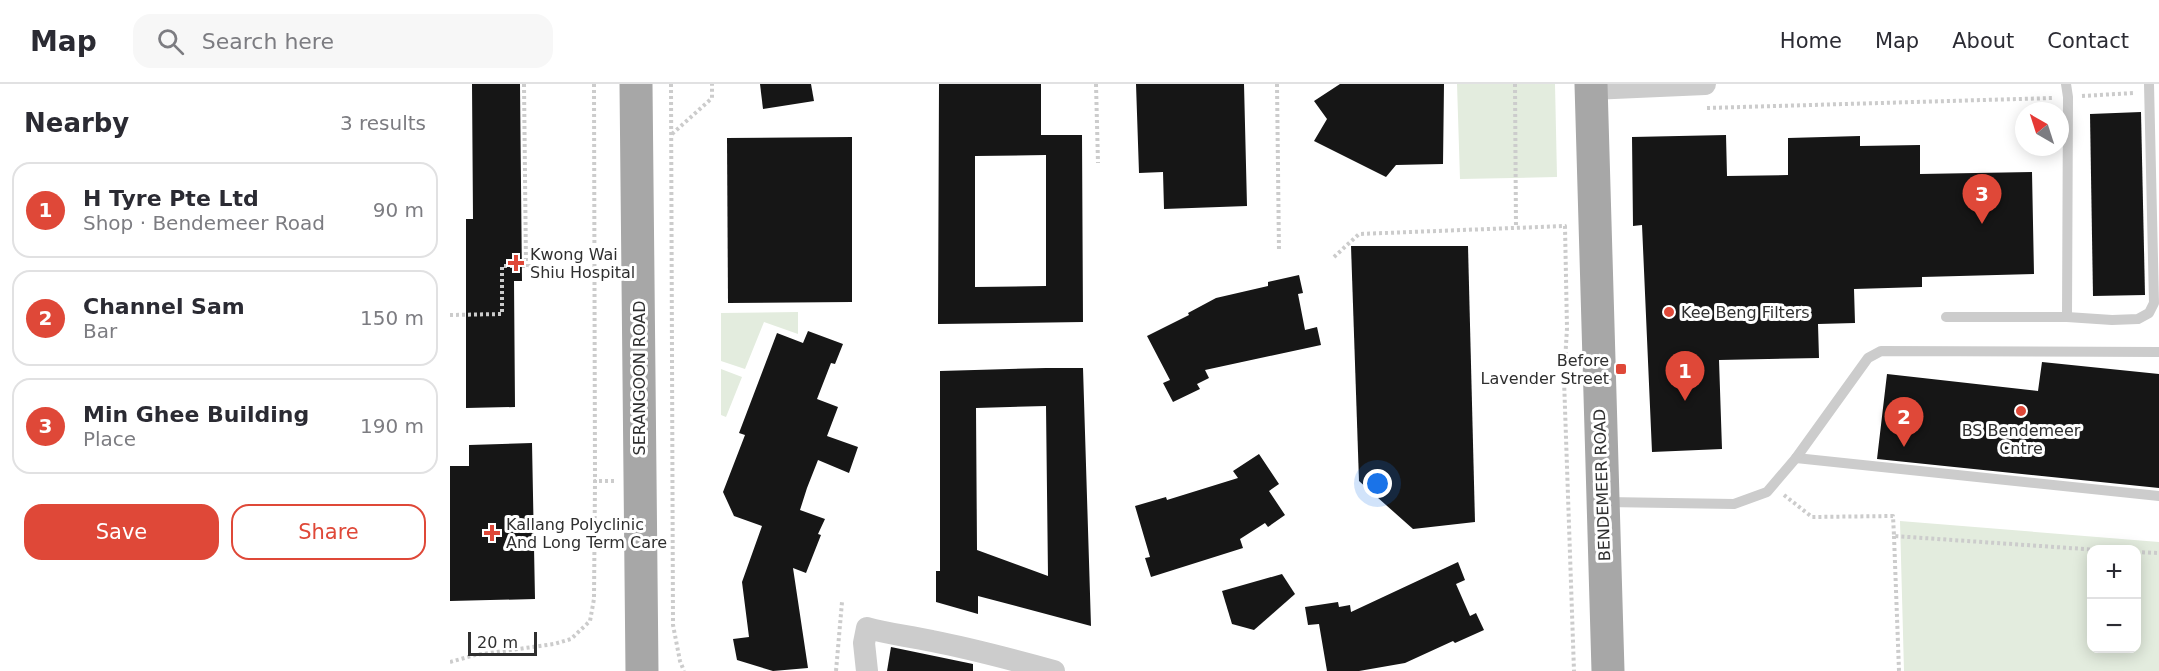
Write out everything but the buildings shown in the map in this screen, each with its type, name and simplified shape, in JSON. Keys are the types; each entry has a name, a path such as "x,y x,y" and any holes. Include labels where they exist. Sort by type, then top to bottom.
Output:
{"main road":[{"name":"SERANGOON ROAD","path":"636,84 642,671"},
{"name":"BENDEMEER ROAD","path":"1591,87 1608,671"}],"street":[{"path":"1591,87 1705,84"},
{"path":"867,671 864,643 867,628 886,634 912,636 975,650 1054,671"}],"lane":[{"path":"2066,84 2068,97 2067,317"},
{"path":"1946,317 2067,317 2112,320 2138,319 2149,313 2154,303 2149,88"},
{"path":"1602,502 1734,504 1767,492 1796,458 1868,358 1881,351 2159,352"},
{"path":"1796,458 2159,496"}],"path":[{"path":"524,84 526,267"},
{"path":"450,662 475,655 554,644 571,639 590,621 594,599 595,481 594,84"},
{"path":"671,84 673,626 684,671"},
{"path":"671,135 712,98 712,84"},
{"path":"1096,84 1098,162"},
{"path":"1277,84 1279,252"},
{"path":"1515,84 1516,228"},
{"path":"1703,109 2068,97 2149,88"},
{"path":"1334,257 1359,234 1565,226 1567,328 1564,379 1574,671"},
{"path":"450,315 502,314 502,266 543,266"},
{"path":"595,481 640,480"},
{"path":"1772,486 1812,517 1893,516 1899,671"},
{"path":"1894,536 2087,548"},
{"path":"2141,552 2159,553"},
{"path":"836,671 842,602"}],"shaded area":[{"path":"1457,84 1555,84 1557,177 1460,179"},
{"path":"798,312 798,334 764,322 745,369 721,361 721,313"},
{"path":"721,369 742,377 726,417 721,415"},
{"path":"1900,521 2159,542 2159,671 1904,671"}],"place":[{"name":"Min Ghee Building","path":"1982,224"},
{"name":"Kwong Wai Shiu Hospital","path":"516,263"},
{"name":"Kee Beng Filters","path":"1669,312"},
{"name":"Before Lavender Street","path":"1621,369"},
{"name":"H Tyre Pte Ltd","path":"1685,401"},
{"name":"BS Bendemeer Cntre","path":"2021,411"},
{"name":"Channel Sam","path":"1904,447"},
{"name":"Kallang Polyclinic And Long Term Care","path":"492,533"}]}
